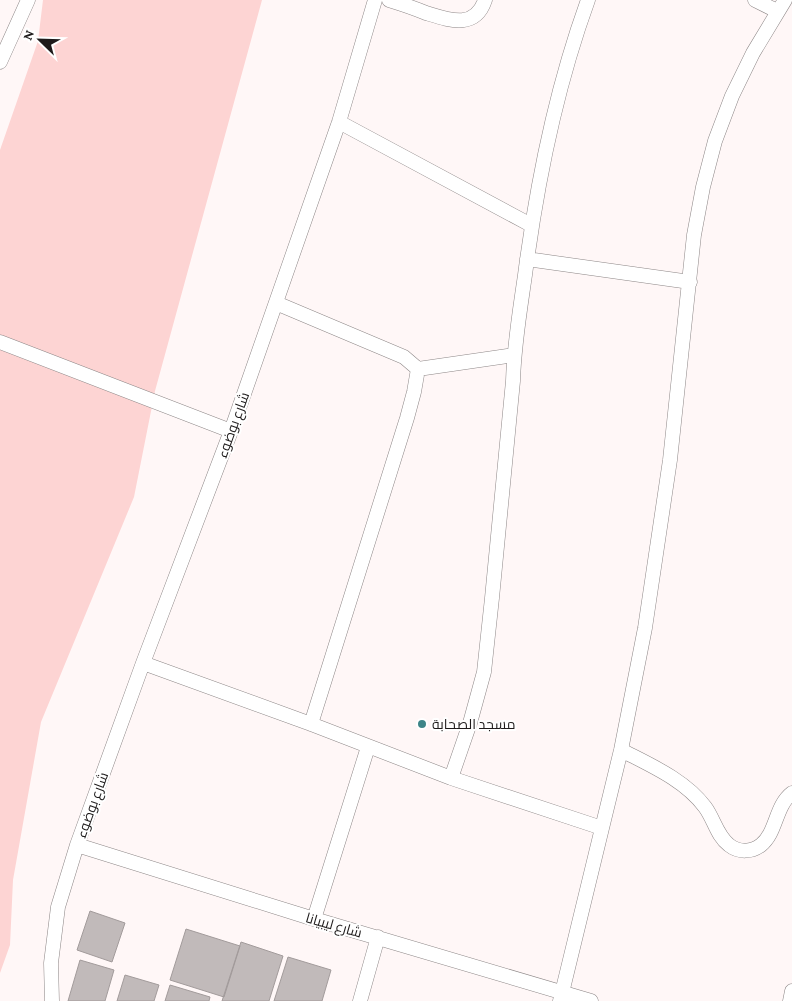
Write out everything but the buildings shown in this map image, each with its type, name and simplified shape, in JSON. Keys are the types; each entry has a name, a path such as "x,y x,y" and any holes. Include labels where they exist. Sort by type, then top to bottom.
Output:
{"street":[{"path":"0,62 28,0"},
{"name":"شارع بوضوء","path":"52,1001 51,963 58,907 78,845 143,664 231,431 276,303 339,122 375,0"},
{"path":"390,0 444,19 461,21 481,10 485,0"},
{"path":"451,778 470,723 484,672 514,355 531,225 550,134 573,40 588,0"},
{"path":"561,996 621,750 645,628 670,460 694,235 702,187 715,141 736,87 752,53 781,6 756,0"},
{"path":"339,122 531,225"},
{"path":"527,259 690,282"},
{"path":"276,303 404,357 418,369 514,355"},
{"path":"0,342 231,431"},
{"path":"311,724 407,418 418,369"},
{"path":"143,664 311,724 451,778 602,828"},
{"path":"314,919 368,747"},
{"path":"621,750 665,773 690,792 706,807 722,839 731,847 742,851 753,850 769,836 781,806 792,793"},
{"name":"شارع ليبيانا","path":"78,845 561,996 591,1001"},
{"path":"360,1001 378,938"},
{"path":"790,1001 792,991"}],"shaded area":[{"path":"43,0 262,0 155,391 134,497 41,722 13,880 10,945 0,973 0,150 38,41"}],"place":[{"name":"مسجد الصحابة","path":"422,724"}]}
